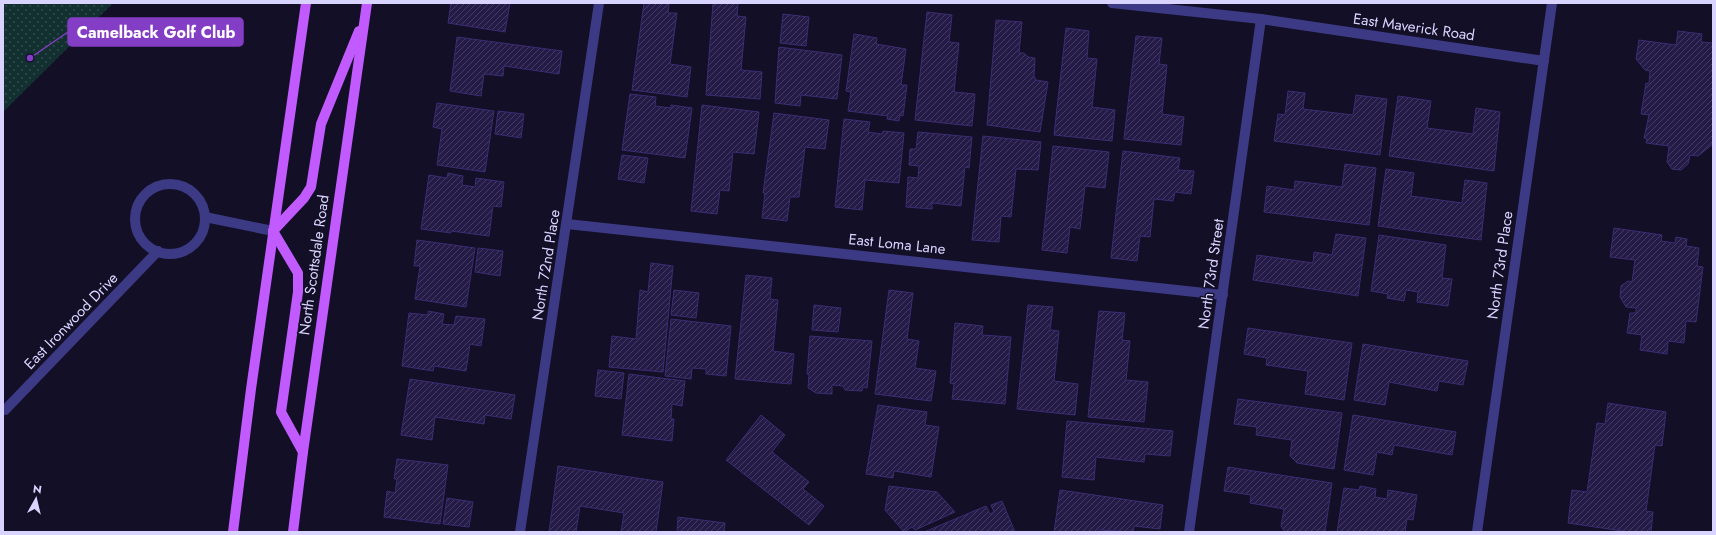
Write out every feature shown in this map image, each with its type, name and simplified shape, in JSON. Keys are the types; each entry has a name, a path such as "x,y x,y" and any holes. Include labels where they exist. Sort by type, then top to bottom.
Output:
{"main road":[{"path":"233,532 306,3"},
{"name":"North Scottsdale Road","path":"293,532 302,452 367,3"},
{"path":"274,231 304,198 310,186 322,124 365,17"},
{"path":"274,231 298,273 298,292 281,412 302,452"}],"street":[{"name":"North 72nd Place","path":"520,532 599,3"},
{"name":"East Maverick Road","path":"1112,3 1261,19 1544,61"},
{"name":"North 73rd Place","path":"1477,532 1552,3"},
{"name":"North 73rd Street","path":"1189,532 1261,19"},
{"path":"165,184 176,184 187,188 199,200 205,217 204,228 200,238 192,247 181,252 170,254 158,251 148,246 140,237 136,226 135,215 138,204 145,194 154,188 165,184"},
{"path":"205,217 274,231"},
{"name":"East Loma Lane","path":"567,224 1223,295"},
{"name":"East Ironwood Drive","path":"5,410 158,251"}],"green space":[{"path":"3,3 113,3 3,112"}],"building":[{"path":"451,3 510,3 505,32 448,23"},
{"path":"644,3 669,3 668,13 677,13 670,64 691,67 687,97 632,90"},
{"path":"713,3 738,3 737,16 746,17 741,70 762,72 760,99 706,95"},
{"path":"927,12 952,15 949,42 959,43 954,92 975,94 972,126 915,120"},
{"path":"783,14 809,17 806,46 780,43"},
{"path":"996,20 1022,22 1019,53 1024,53 1028,57 1035,58 1034,76 1036,80 1048,82 1040,132 987,125"},
{"path":"1066,28 1089,31 1087,58 1097,59 1092,107 1115,110 1112,141 1054,135"},
{"path":"1678,31 1702,34 1701,42 1713,43 1713,144 1698,156 1690,155 1688,164 1681,170 1672,169 1667,162 1669,146 1646,143 1647,139 1644,138 1649,115 1641,114 1646,83 1649,84 1650,71 1645,70 1636,59 1639,40 1676,45"},
{"path":"854,34 877,38 876,44 906,49 901,85 907,85 903,116 900,115 899,121 887,119 888,116 848,111 851,92 846,91"},
{"path":"1136,36 1162,38 1159,64 1167,65 1162,114 1184,117 1181,145 1124,139"},
{"path":"457,37 562,51 559,74 504,66 503,76 484,74 481,96 450,91"},
{"path":"779,47 842,55 837,99 801,95 800,106 775,103"},
{"path":"1288,91 1305,93 1303,109 1353,115 1356,95 1387,99 1380,155 1274,141 1278,114 1285,115"},
{"path":"630,94 656,97 655,106 671,108 671,105 692,108 685,158 622,150"},
{"path":"1398,96 1431,101 1427,128 1473,134 1476,108 1500,112 1494,171 1389,156"},
{"path":"437,103 494,111 485,172 437,165 442,129 433,127"},
{"path":"702,105 759,112 754,154 733,152 729,191 720,190 717,214 691,211"},
{"path":"498,111 524,114 521,138 495,134"},
{"path":"774,113 829,120 825,149 805,147 799,197 790,197 787,221 762,218 765,193 763,193"},
{"path":"844,119 870,122 868,132 882,134 883,131 904,133 899,183 865,180 862,210 835,207"},
{"path":"918,132 972,137 969,168 965,167 961,206 932,203 932,209 906,207 908,177 918,178 919,166 909,165 910,149 916,149"},
{"path":"983,136 1041,142 1038,170 1016,169 1011,217 1001,216 999,242 972,240"},
{"path":"1053,146 1109,152 1105,188 1085,186 1080,229 1070,227 1067,253 1042,250"},
{"path":"1123,151 1180,158 1178,170 1194,171 1191,194 1175,192 1173,201 1154,199 1150,237 1140,236 1137,261 1111,258"},
{"path":"622,155 648,158 644,183 618,179"},
{"path":"1345,164 1376,168 1369,225 1264,212 1267,186 1294,190 1295,181 1342,187"},
{"path":"1386,169 1414,173 1411,196 1462,203 1465,180 1487,183 1481,240 1378,226"},
{"path":"448,173 463,176 462,185 475,187 476,178 504,182 501,207 493,206 489,236 421,229 429,175 447,178"},
{"path":"1614,228 1662,235 1661,241 1675,243 1676,237 1687,239 1686,246 1699,248 1697,266 1703,267 1696,322 1686,321 1684,343 1668,341 1667,354 1640,350 1642,335 1627,333 1630,313 1636,313 1636,308 1626,307 1620,297 1621,286 1628,281 1632,282 1635,260 1610,257"},
{"path":"1336,234 1366,238 1358,296 1253,280 1257,255 1313,263 1314,252 1332,255"},
{"path":"1379,235 1446,245 1442,278 1452,279 1448,306 1417,302 1418,292 1406,290 1404,301 1387,298 1388,294 1371,291"},
{"path":"417,240 475,248 466,307 415,299 420,266 414,266"},
{"path":"478,248 503,251 500,276 475,272"},
{"path":"651,263 673,266 663,372 609,367 612,336 636,339 640,290 648,292"},
{"path":"746,275 772,278 770,299 778,300 773,351 794,354 791,384 735,379"},
{"path":"674,290 699,293 696,318 671,315"},
{"path":"889,290 913,293 907,339 919,341 915,368 936,371 931,401 875,394"},
{"path":"814,305 841,308 838,332 812,330"},
{"path":"1028,305 1053,307 1050,330 1059,331 1054,381 1078,384 1075,415 1017,409"},
{"path":"428,311 444,314 442,324 454,325 456,316 485,319 481,346 470,344 466,371 434,366 433,371 402,366 409,313 428,315"},
{"path":"1099,311 1125,313 1122,340 1130,341 1126,380 1148,382 1144,422 1088,417"},
{"path":"671,319 731,326 726,376 706,374 706,369 692,368 691,379 665,376"},
{"path":"955,323 983,326 982,335 1011,337 1005,404 952,399 954,384 950,383"},
{"path":"1248,328 1352,343 1344,400 1305,394 1308,371 1266,365 1267,358 1244,354"},
{"path":"810,336 872,341 867,388 863,387 862,391 845,390 843,386 832,385 832,394 816,393 808,388 809,374 807,374"},
{"path":"1363,344 1468,361 1463,385 1439,381 1437,391 1389,382 1385,405 1354,400"},
{"path":"598,370 624,373 621,399 595,396"},
{"path":"629,374 685,381 682,406 672,404 671,419 674,419 672,441 622,435"},
{"path":"410,379 515,395 511,419 485,415 484,424 435,417 432,440 401,435"},
{"path":"1238,399 1342,413 1334,469 1297,463 1290,456 1292,440 1256,435 1257,427 1234,424"},
{"path":"1608,403 1666,412 1662,446 1655,445 1646,511 1653,512 1651,532 1629,532 1568,523 1572,490 1587,492 1597,423 1605,424"},
{"path":"878,405 927,412 925,425 939,427 931,477 894,471 893,478 866,474"},
{"path":"761,415 785,435 772,452 809,482 803,489 824,506 809,525 726,460"},
{"path":"1353,415 1456,432 1452,455 1394,445 1392,455 1377,452 1373,475 1344,470"},
{"path":"1067,421 1173,431 1170,456 1145,454 1144,462 1096,457 1094,480 1062,477"},
{"path":"397,459 448,465 440,524 384,517 387,491 395,493 397,479 394,479"},
{"path":"558,466 663,482 656,532 621,532 624,513 580,506 576,532 549,532"},
{"path":"1228,467 1332,483 1325,532 1285,532 1281,526 1284,509 1250,503 1251,495 1224,491"},
{"path":"889,486 937,492 955,512 915,530 912,527 904,532 885,510"},
{"path":"1360,486 1376,489 1375,497 1387,499 1388,490 1417,495 1413,520 1407,519 1405,532 1337,532 1344,488 1359,490"},
{"path":"1060,490 1163,505 1160,529 1134,526 1133,532 1099,530 1099,532 1054,532"},
{"path":"447,498 473,502 469,527 443,524"},
{"path":"1002,501 1015,532 924,532 986,506 990,514 994,512 991,505"},
{"path":"678,517 725,523 724,532 677,532"}],"place":[{"name":"Camelback Golf Club","path":"30,58"}]}
